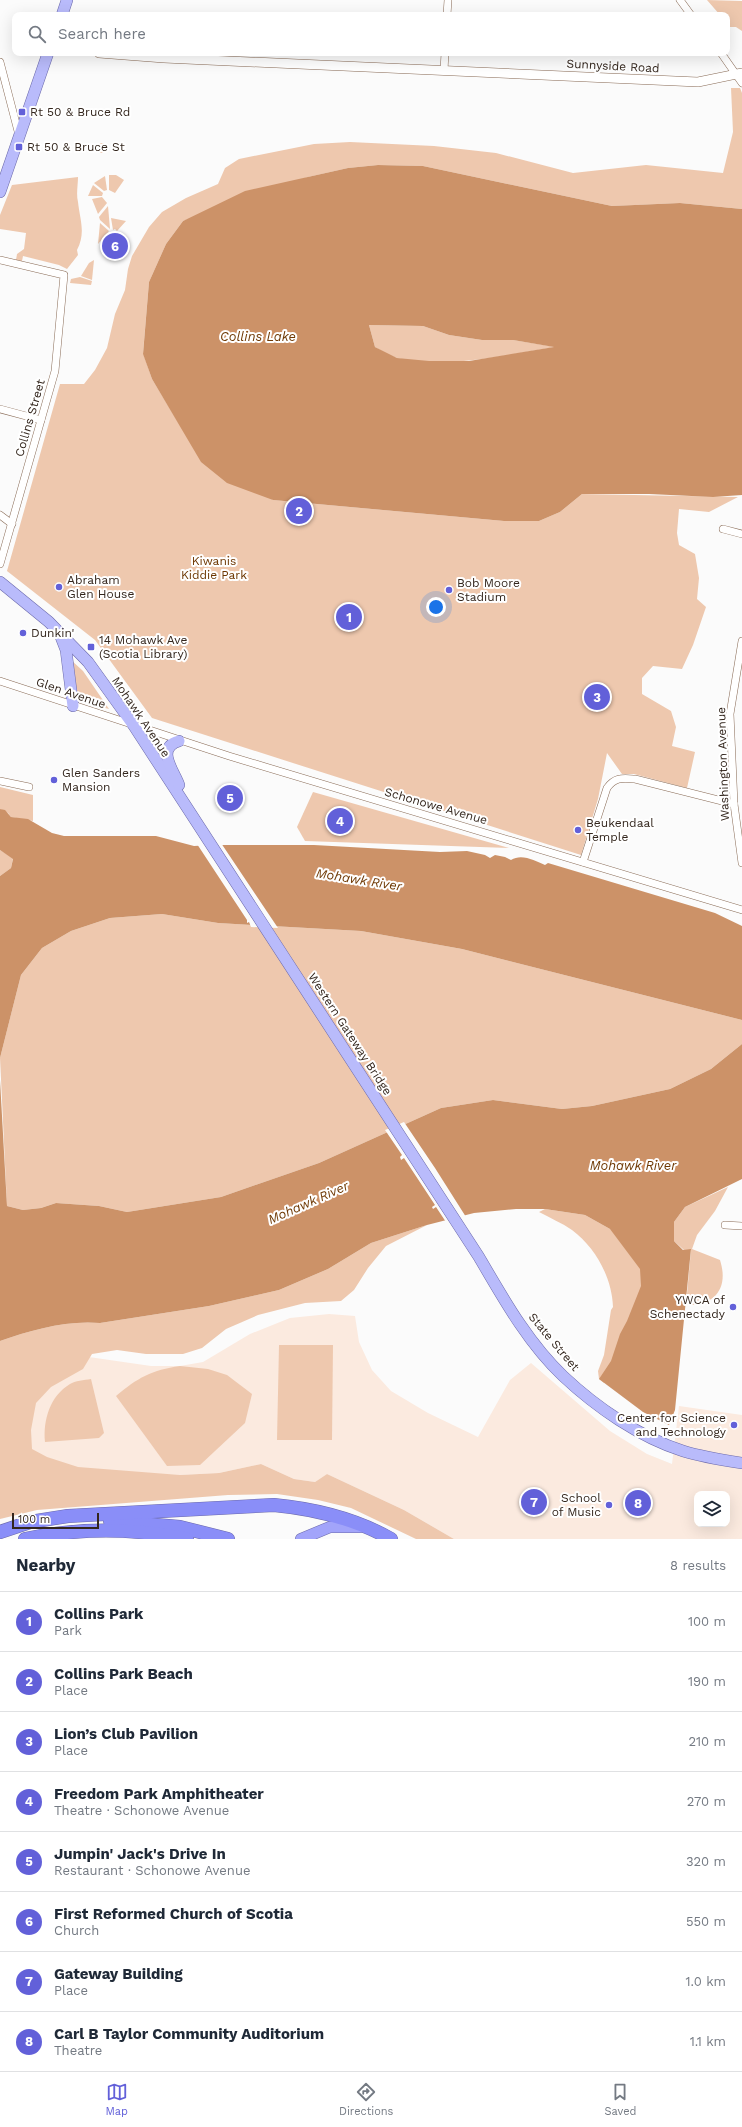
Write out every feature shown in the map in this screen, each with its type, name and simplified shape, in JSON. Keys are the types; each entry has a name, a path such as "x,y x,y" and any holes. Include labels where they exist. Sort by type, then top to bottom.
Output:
{"highway":[{"path":"0,1532 30,1522 68,1516 274,1505 306,1509 338,1516 362,1524 391,1539"},
{"path":"0,1532 55,1524 116,1521 180,1527 228,1539"},
{"path":"301,1539 320,1530 340,1526 361,1528 391,1539"},
{"path":"25,1539 56,1534 96,1531 137,1532 187,1539"}],"main road":[{"path":"63,12 68,0"},
{"path":"0,192 2,180 47,56"},
{"name":"Mohawk Avenue","path":"0,582 49,622 88,662 134,726 198,826"},
{"path":"59,632 66,650 74,706"},
{"path":"179,741 169,746 166,752 170,768 178,783 181,801"},
{"name":"Western Gateway Bridge","path":"198,826 479,1257"},
{"name":"State Street","path":"479,1257 515,1317 540,1349 562,1375 603,1409 656,1440 683,1451 742,1464"}],"street":[{"path":"447,12 448,0"},
{"path":"680,0 689,12"},
{"name":"Sunnyside Road","path":"138,56 698,82 740,77"},
{"path":"444,70 445,56"},
{"path":"723,56 740,77"},
{"path":"0,62 19,135"},
{"name":"Collins Street","path":"0,260 64,275 55,371 0,564"},
{"path":"0,409 41,420"},
{"path":"0,515 12,524"},
{"path":"723,529 742,534"},
{"name":"Washington Avenue","path":"742,641 730,714 734,804 742,863"},
{"name":"Glen Avenue","path":"0,682 134,726"},
{"name":"Schonowe Avenue","path":"134,726 179,741 742,910"},
{"path":"583,862 599,810 612,782 621,778 635,779 734,804"},
{"path":"0,781 29,787"},
{"path":"725,1225 742,1226"}],"shaded area":[{"path":"329,1314 355,1316 359,1342 372,1370 391,1391 428,1413 478,1437 510,1380 531,1363 610,1431 647,1454 672,1464 679,1406 742,1415 742,1539 454,1539 404,1510 327,1474 315,1482 294,1479 261,1464 219,1473 180,1475 76,1473 28,1455 26,1425 40,1361 82,1356 151,1366 180,1366 203,1362 250,1334 290,1318"}],"green space":[{"path":"707,0 742,1 742,31 736,27 730,27 730,12 717,12"},
{"name":"Kiwanis Kiddie Park","path":"731,88 740,88 742,93 742,209 680,203 612,206 423,166 378,165 348,168 308,177 183,221 166,244 149,282 143,353 152,379 178,422 273,500 504,521 539,521 560,512 582,494 738,497 709,512 679,509 677,533 679,545 695,554 699,578 697,599 706,607 693,645 682,669 653,666 642,678 642,694 671,711 676,727 672,746 695,752 687,788 634,774 622,774 607,753 598,799 581,855 152,718 95,640 7,571 60,384 84,384 95,370 107,348 115,314 125,290 128,269 132,256 149,227 162,212 186,198 218,184 225,168 239,159 314,144 350,142 434,146 496,153 573,173 646,165 723,173 733,132"},
{"path":"100,143 104,143 107,148 104,153 100,153 97,150 97,146"},
{"path":"109,175 116,175 124,180 115,193 109,190"},
{"path":"105,176 107,190 104,191 94,183"},
{"path":"78,177 77,196 82,232 80,244 77,250 78,255 67,269 59,265 23,256 22,261 16,260 17,254 24,249 26,233 0,229 0,215 12,185"},
{"path":"93,185 103,193 102,196 88,196"},
{"path":"102,197 107,203 98,214 92,199"},
{"path":"108,206 110,229 100,220 99,217"},
{"path":"111,218 126,221 117,231 115,229 113,230"},
{"path":"100,223 109,231 98,244"},
{"path":"94,260 92,280 81,276 89,263"},
{"path":"80,277 92,281 91,285 70,283 71,279"},
{"path":"369,325 423,326 449,335 482,340 513,340 556,347 456,362 415,361 394,357 375,347"},
{"path":"71,660 83,671 109,709 76,700"},
{"path":"0,787 33,795 33,821 11,817 8,813 0,809"},
{"path":"313,792 509,848 305,841 297,827"},
{"path":"0,850 13,858 11,868 0,876"},
{"path":"162,914 218,923 361,931 462,949 742,1020 742,1044 711,1069 670,1089 592,1106 562,1109 493,1100 441,1108 319,1163 221,1197 127,1212 99,1206 56,1203 41,1208 23,1210 7,1206 0,1058 21,975 42,948 71,931 110,918"},
{"path":"728,1187 715,1211 697,1235 692,1249 720,1260 723,1279 721,1287 712,1299 696,1305 686,1305 691,1250 684,1250 674,1241 674,1222 685,1207"},
{"path":"545,1209 585,1215 610,1229 657,1247 604,1383 599,1379 598,1371 604,1355 611,1310 613,1307 610,1285 601,1264 581,1237 572,1230 539,1212"},
{"path":"427,1225 386,1246 368,1268 354,1290 341,1301 305,1303 258,1315 226,1329 202,1348 183,1354 146,1354 117,1350 92,1354 83,1369 51,1387 36,1403 31,1430 32,1449 47,1457 78,1467 180,1475 219,1473 261,1464 294,1479 315,1482 327,1474 404,1510 454,1539 416,1539 351,1508 318,1500 277,1494 228,1495 37,1510 0,1519 0,1341 24,1333 62,1324 88,1322 100,1323 209,1306 279,1290 328,1269 371,1243"},
{"path":"279,1345 333,1345 332,1440 277,1440"},
{"path":"180,1366 208,1369 227,1375 252,1394 245,1423 200,1465 167,1466 116,1396 131,1384 145,1376 161,1370"},
{"path":"91,1379 104,1433 99,1438 45,1442 45,1425 49,1409 57,1395 72,1383"}],"water":[{"name":"Collins Lake","path":"378,165 423,166 612,206 680,203 742,209 742,495 713,497 649,494 582,494 560,512 539,521 504,521 273,500 227,483 201,462 152,379 143,354 149,282 166,244 183,221 245,191 348,168","holes":["369,325 423,326 449,335 482,340 513,340 554,347 469,361 429,361 397,358 375,347"]},
{"name":"Mohawk River","path":"0,809 5,810 11,817 28,819 52,833 64,836 156,836 194,846 314,845 440,852 467,851 485,855 490,858 495,855 511,860 524,857 545,865 548,863 715,913 742,926 742,1020 462,949 361,931 218,923 162,914 110,918 71,931 42,948 21,975 0,1058 0,876 11,868 13,859 0,850"},
{"name":"Mohawk River","path":"742,1044 742,1179 685,1207 674,1222 674,1241 683,1250 691,1249 675,1410 669,1425 643,1412 599,1379 611,1361 620,1334 627,1321 641,1286 640,1269 610,1229 585,1215 545,1209 516,1209 474,1213 427,1225 371,1243 328,1269 279,1290 209,1306 100,1323 88,1322 62,1324 24,1333 0,1341 0,1080 7,1206 23,1210 41,1208 56,1203 99,1206 127,1212 221,1197 319,1163 441,1108 493,1100 562,1109 592,1106 670,1089 711,1069"}],"pier":[{"path":"221,843 278,928 251,927 249,922 247,923 247,920 197,844"},
{"path":"404,1122 466,1217 446,1222 436,1207 433,1209 432,1207 435,1205 404,1158 401,1160 400,1157 402,1155 385,1130"}],"place":[{"name":"Rt 50 & Bruce Rd","path":"22,112"},
{"name":"Rt 50 & Bruce St","path":"19,147"},
{"name":"First Reformed Church of Scotia","path":"115,246"},
{"name":"Collins Park Beach","path":"299,511"},
{"name":"Abraham Glen House","path":"59,587"},
{"name":"Bob Moore Stadium","path":"449,590"},
{"name":"Collins Park","path":"349,617"},
{"name":"Dunkin'","path":"23,633"},
{"name":"14 Mohawk Ave (Scotia Library)","path":"91,647"},
{"name":"Lion’s Club Pavilion","path":"597,697"},
{"name":"Glen Sanders Mansion","path":"54,780"},
{"name":"Jumpin' Jack's Drive In","path":"230,798"},
{"name":"Freedom Park Amphitheater","path":"340,821"},
{"name":"Beukendaal Temple","path":"578,830"},
{"name":"YWCA of Schenectady","path":"733,1307"},
{"name":"Center for Science and Technology","path":"734,1425"},
{"name":"Gateway Building","path":"534,1502"},
{"name":"Carl B Taylor Community Auditorium","path":"638,1503"},
{"name":"School of Music","path":"609,1505"}]}
